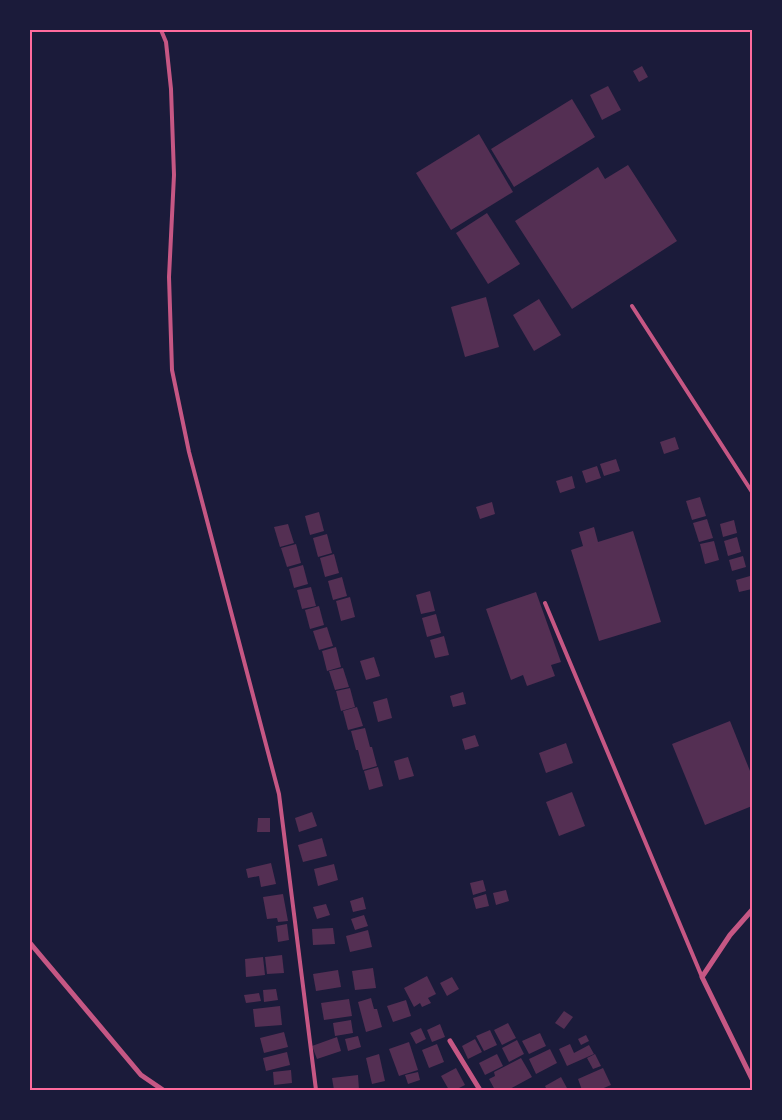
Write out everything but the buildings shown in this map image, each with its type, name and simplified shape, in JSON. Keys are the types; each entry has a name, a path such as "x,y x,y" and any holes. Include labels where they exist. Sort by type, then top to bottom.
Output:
{"street":[{"path":"752,910 730,935 702,977 752,1079"},
{"path":"30,943 141,1075 164,1090"},
{"path":"450,1041 480,1090"}],"lane":[{"path":"161,30 166,42 171,89 174,174 169,277 172,370 189,452 279,794 316,1090"},
{"path":"632,306 752,492"},
{"path":"545,603 702,977"}]}
